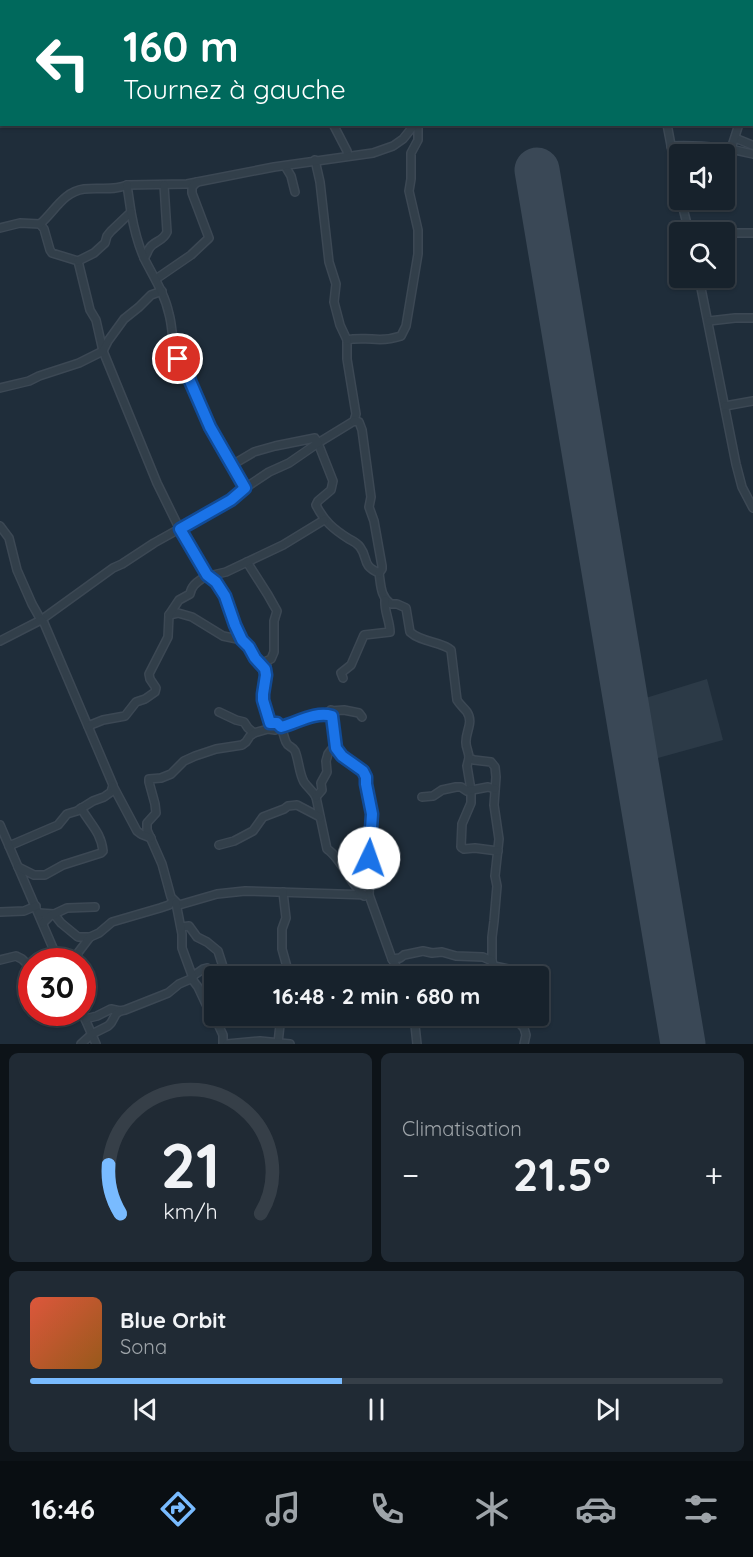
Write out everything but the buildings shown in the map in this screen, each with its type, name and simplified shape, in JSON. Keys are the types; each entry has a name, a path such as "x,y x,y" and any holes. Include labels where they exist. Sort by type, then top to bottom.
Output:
{"street":[{"path":"334,126 348,156"},
{"path":"0,228 20,223 40,224 60,201 83,189 196,182 315,160 373,153 393,146 415,126"},
{"path":"347,340 397,337 401,336 405,329 418,254 417,222 409,191 411,153 418,140 417,126"},
{"path":"667,126 671,144"},
{"path":"733,144 738,126"},
{"path":"735,138 752,145"},
{"path":"735,150 753,154"},
{"path":"315,160 329,262 336,284 334,302 340,326 347,340 347,359 356,419 362,430 371,497 369,507 375,521 382,566 379,573 382,593 390,620 390,632 364,635 351,665 340,673 343,678"},
{"path":"285,166 291,176 295,192"},
{"path":"0,388 29,381 79,363 103,351 124,319 140,307 209,238 192,192 192,187 196,182"},
{"path":"127,185 134,232 169,313 176,355 187,365 190,381 210,427 245,488"},
{"path":"144,258 150,247 165,237 167,232 164,185"},
{"path":"40,224 52,253 78,261 94,253 105,243 111,231 131,212"},
{"path":"735,233 753,233"},
{"path":"78,261 103,351 157,483 180,529 209,576 227,599 242,640 263,667 266,675 263,700 269,726"},
{"path":"701,288 742,486 753,508"},
{"path":"709,321 753,318"},
{"path":"725,406 753,401"},
{"path":"0,641 41,620 113,568 231,500 269,472 289,463 356,419"},
{"path":"232,465 254,452 315,438 333,481 331,490 316,503 324,520 355,542 362,550 367,564 379,573"},
{"path":"88,726 103,720 125,716 136,702 155,692 156,688 149,674 168,637 169,615 179,600 190,594 195,583 247,562 324,520"},
{"path":"0,526 9,538 17,570 32,604 50,635 109,779 137,831 151,838"},
{"path":"247,562 277,611 274,621 274,652 263,667"},
{"path":"385,600 406,608 409,630 414,636 452,650 457,700 467,712 470,724 466,741 469,751 467,766 471,803 462,824 461,847 498,851"},
{"path":"169,615 178,613 192,617 223,636 242,640"},
{"path":"281,727 296,723 306,717 344,710 359,713 362,717"},
{"path":"219,712 244,722 254,733"},
{"path":"330,713 336,748 342,756 363,771 366,777 372,814 366,896"},
{"path":"290,1044 225,1044 217,1022 211,1015 193,978 182,948 181,927 175,902 171,897 162,864 147,830 147,823 156,813 149,779 171,774 184,761 195,756 216,749 242,745 254,733 277,723 281,727 286,745 294,751 303,780 313,790 316,797 327,849 348,874 350,880 366,896 398,966"},
{"path":"316,797 322,790 321,783 327,774 328,754 336,748"},
{"path":"469,758 494,764 496,777 494,805 499,839 495,876 497,886 495,921 492,937 494,966"},
{"path":"9,846 58,825 67,814 111,792 113,785"},
{"path":"422,797 433,796 442,790 456,787 467,791 488,787 495,789"},
{"path":"219,845 234,841 253,831 263,817 288,806 297,805 320,817"},
{"path":"18,867 34,875 45,875 63,865 101,853 103,848 97,830 81,808"},
{"path":"0,825 53,948"},
{"path":"0,912 37,909 54,914 78,937 90,937 115,920 175,902 182,904 217,894 245,891 366,896"},
{"path":"283,892 286,918 282,929 282,950 287,966"},
{"path":"43,923 50,916 67,908 95,907"},
{"path":"181,927 189,927 197,937 215,947 223,966"},
{"path":"82,948 90,937"},
{"path":"396,959 423,951 483,957 492,961"},
{"path":"0,960 18,957"},
{"path":"215,966 221,958"},
{"path":"81,1044 92,1034 108,1026 120,1011 168,993 204,969"},
{"path":"96,1016 111,1009 120,1011"},
{"path":"88,1026 96,1044"},
{"path":"278,1043 280,1026"},
{"path":"415,1026 417,1044"},
{"path":"522,1026 526,1035 524,1044"}],"shaded area":[{"path":"707,679 723,740 647,761 636,701"}],"runway":[{"path":"537,170 683,1044"}],"route":[{"path":"178,359 187,365 198,402 245,488 231,500 180,529 207,575 216,582 227,599 242,640 265,669 263,700 270,723 277,723 281,727 296,723 306,717 326,714 332,716 336,748 342,756 363,771 366,777 372,814 369,858"}]}
